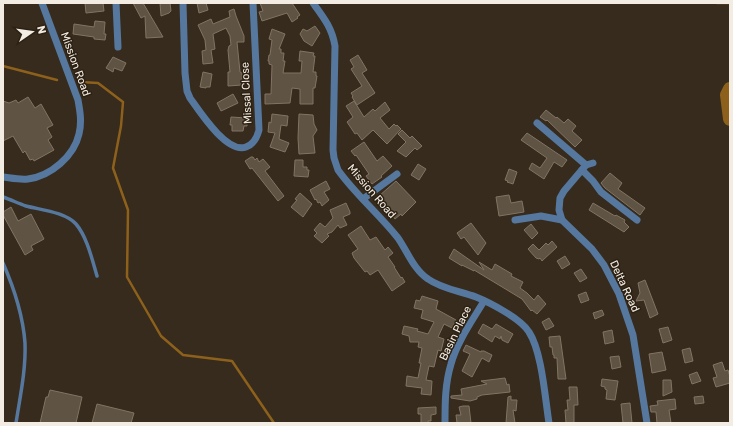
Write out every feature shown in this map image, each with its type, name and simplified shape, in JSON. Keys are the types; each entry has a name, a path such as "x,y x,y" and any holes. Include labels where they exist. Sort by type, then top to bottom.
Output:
{"street":[{"name":"Mission Road","path":"3,177 27,179 38,177 50,171 64,159 73,148 79,134 81,116 78,100 42,3"},
{"path":"116,3 118,47"},
{"name":"Missal Close","path":"183,3 186,77 190,98 221,137 236,147 243,148 248,146 256,139 258,130 253,3"},
{"name":"Mission Road","path":"313,3 330,28 333,34 335,46 334,158 341,174 398,239 422,274 437,285 469,294 484,301 521,322 529,331 537,350 549,423"},
{"path":"537,123 587,166 601,192 637,220"},
{"path":"516,220 541,216 562,220 559,210 560,198 564,191 587,166"},
{"path":"364,199 397,174"},
{"name":"Delta Road","path":"562,220 592,249 611,277 619,294 633,335 647,423"},
{"name":"Basin Place","path":"446,423 445,395 451,362 484,301"}],"lane":[{"path":"3,197 71,220 81,232 97,276"},
{"path":"3,263 18,304 25,344 21,392 16,423"}],"building":[{"path":"85,3 103,3 104,11 86,13"},
{"path":"133,3 143,3 163,37 146,38 145,16 141,18"},
{"path":"160,3 170,3 171,11 161,16"},
{"path":"197,3 206,3 208,10 199,13"},
{"path":"260,3 292,3 300,15 292,22 287,13 262,21 259,12 263,11"},
{"path":"234,9 244,36 244,42 237,42 240,72 242,73 242,85 228,86 228,72 230,72 228,50 229,46 231,45 230,36 226,28 213,34 215,49 211,50 213,63 203,64 202,51 206,50 205,40 198,25 211,19 213,24 230,17 229,11"},
{"path":"95,21 105,22 105,40 73,34 74,24 94,27"},
{"path":"315,26 320,33 312,46 304,41 300,34 303,29 307,31"},
{"path":"272,29 285,34 279,49 281,49 281,53 284,53 283,61 285,61 283,73 301,73 302,61 299,61 300,51 314,53 313,72 316,72 317,76 315,88 313,88 313,104 300,104 300,89 292,88 290,103 265,104 265,94 271,94 272,65 269,64 268,61 272,40 269,39"},
{"path":"358,55 367,70 362,73 375,93 357,105 351,93 362,86 351,69 354,67 350,60"},
{"path":"113,57 126,63 122,71 114,68 113,72 106,68"},
{"path":"203,72 212,74 210,87 200,87"},
{"path":"233,94 238,103 221,111 217,103"},
{"path":"28,97 35,108 41,104 53,125 47,128 52,137 48,140 54,150 34,161 33,159 30,160 25,151 23,153 13,136 3,141 3,101 9,103 16,100 18,103"},
{"path":"354,101 364,117 373,109 375,111 385,102 390,110 380,118 389,129 394,124 401,129 387,144 373,130 362,140 357,133 355,134 347,122 353,117 346,106"},
{"path":"546,110 564,123 568,119 576,126 572,131 582,140 575,147 547,120 546,121 540,117"},
{"path":"272,114 288,116 287,126 281,125 279,139 289,143 285,152 270,147 275,133 268,132"},
{"path":"299,114 313,115 314,124 317,130 313,136 315,153 299,154"},
{"path":"231,117 247,118 247,126 244,126 243,131 232,131 232,125 230,125"},
{"path":"402,130 410,138 412,136 422,146 417,150 415,148 406,157 397,151 406,142 398,134"},
{"path":"527,133 567,160 562,167 554,162 544,179 529,169 532,163 540,168 547,158 521,140"},
{"path":"364,142 377,161 383,156 392,166 381,176 382,177 372,184 366,176 369,174 356,155 355,156 351,151"},
{"path":"251,157 255,160 257,158 259,162 263,159 270,167 265,171 284,196 278,201 252,168 250,169 245,161"},
{"path":"295,160 303,160 303,167 307,167 307,170 309,170 308,177 294,176"},
{"path":"418,164 426,169 419,180 411,175"},
{"path":"509,169 517,172 513,184 505,180"},
{"path":"610,173 622,183 618,189 645,208 640,215 605,188 601,183"},
{"path":"326,181 330,189 324,192 329,200 322,206 320,202 318,203 316,199 315,200 310,190"},
{"path":"396,181 416,202 402,216 401,214 395,219 389,211 391,209 379,196"},
{"path":"300,193 312,204 303,217 291,207 297,200 295,199"},
{"path":"509,195 511,203 522,201 524,212 499,216 496,197"},
{"path":"346,203 350,214 343,217 347,225 340,228 338,225 332,232 327,234 329,236 322,243 314,236 317,233 314,230 320,223 325,227 333,218 330,210"},
{"path":"593,203 625,220 624,222 629,227 624,232 589,210"},
{"path":"11,207 18,221 31,214 44,239 31,246 33,250 25,255 3,215 3,212"},
{"path":"471,223 486,243 478,255 464,237 461,239 457,233"},
{"path":"531,224 538,233 532,239 524,230"},
{"path":"361,226 370,240 376,237 385,250 388,247 393,253 388,257 405,282 392,291 378,270 370,275 367,271 365,272 354,258 352,253 358,249 348,235"},
{"path":"552,241 557,247 542,261 540,258 536,258 528,249 533,244 539,250 546,243 548,245"},
{"path":"454,249 484,270 479,262 492,270 495,264 512,274 511,276 523,282 520,288 534,300 538,295 546,304 537,314 532,310 531,311 522,299 474,270 462,266 449,258"},
{"path":"565,256 570,264 562,269 557,261"},
{"path":"581,269 587,278 580,282 574,273"},
{"path":"645,280 658,314 650,318 644,300 636,301 640,293 638,283"},
{"path":"586,292 589,300 581,303 578,295"},
{"path":"422,296 438,301 436,309 456,320 452,328 444,324 438,337 444,339 441,351 438,350 434,367 429,366 426,380 432,381 431,395 421,394 422,388 406,386 407,376 418,378 422,348 418,347 419,342 410,342 409,336 402,334 404,326 418,329 417,331 428,334 434,322 421,318 423,310 414,308 416,300 420,301"},
{"path":"602,310 604,315 595,319 593,313"},
{"path":"549,318 554,326 546,330 542,322"},
{"path":"483,324 492,329 496,324 513,334 508,343 502,340 501,336 500,339 495,336 492,342 478,333"},
{"path":"668,327 672,340 663,343 659,329"},
{"path":"612,330 614,342 605,344 603,332"},
{"path":"560,336 566,379 558,379 557,358 554,358 552,347 550,347 549,337"},
{"path":"466,345 492,355 489,362 482,358 472,377 462,371 470,354 463,351"},
{"path":"690,348 693,361 685,363 682,350"},
{"path":"662,352 666,370 652,373 649,354"},
{"path":"619,356 621,367 612,369 610,357"},
{"path":"722,362 725,371 728,370 730,383 716,387 713,378 717,377 713,365"},
{"path":"697,372 701,381 692,384 689,375"},
{"path":"505,378 507,385 509,384 510,392 482,395 477,397 477,399 470,401 451,398 451,396 462,395 461,389 487,384 481,381"},
{"path":"602,379 618,381 615,400 606,399 607,390 605,387 601,386"},
{"path":"663,380 671,380 672,392 663,396"},
{"path":"569,387 577,387 578,405 574,405 574,423 566,423 565,410 568,410 567,400 570,400"},
{"path":"50,390 82,397 76,423 40,423 46,397 48,397"},
{"path":"511,396 511,400 517,400 516,411 513,410 515,423 506,423 508,397"},
{"path":"703,396 704,403 695,404 694,397"},
{"path":"675,399 676,409 669,410 671,423 657,423 656,412 651,412 650,406 658,405 657,401"},
{"path":"630,403 632,423 623,423 621,404"},
{"path":"97,404 134,413 131,423 92,423"},
{"path":"469,406 471,423 457,423 456,415 461,415 459,407"},
{"path":"436,407 436,414 431,415 431,421 428,421 428,423 421,423 421,414 418,414 418,408"}],"waterway":[{"path":"717,3 730,3"},
{"path":"3,66 57,80"},
{"path":"81,82 98,83 123,102 121,126 113,168 128,210 127,277 161,336 183,355 232,361 274,423"},
{"path":"730,89 727,95 730,119"}]}
